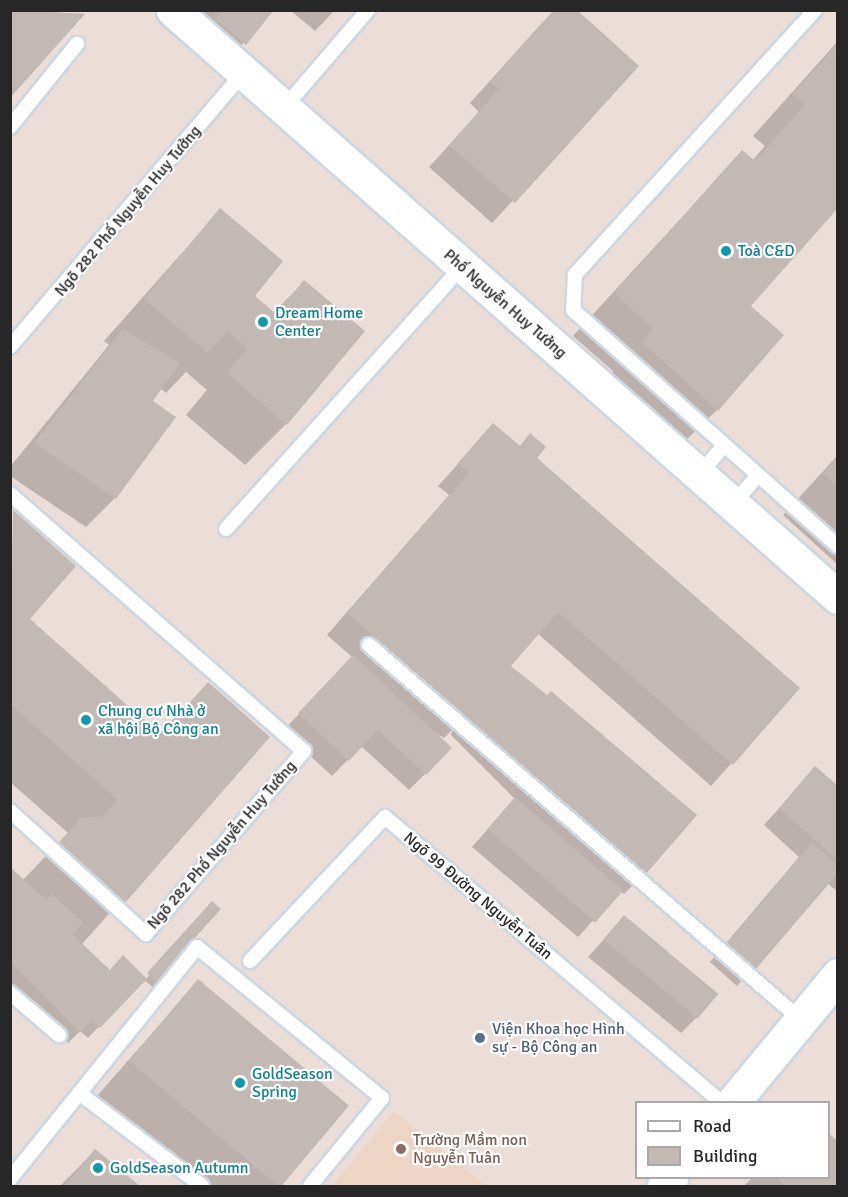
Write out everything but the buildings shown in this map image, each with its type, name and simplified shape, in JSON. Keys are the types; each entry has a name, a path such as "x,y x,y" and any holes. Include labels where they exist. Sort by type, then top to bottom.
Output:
{"street":[{"name":"Phố Nguyễn Huy Tưởng","path":"173,10 837,597"},
{"path":"734,1101 837,975"}],"lane":[{"path":"284,108 368,10"},
{"path":"815,10 575,275 573,310 837,546"},
{"path":"10,127 77,44"},
{"name":"Ngõ 282 Phố Nguyễn Huy Tưởng","path":"10,347 243,74"},
{"path":"226,529 463,266"},
{"path":"699,476 724,446"},
{"path":"733,504 758,475"},
{"name":"Ngõ 282 Phố Nguyễn Huy Tưởng","path":"10,494 304,751 146,934 10,811"},
{"path":"369,645 801,1020"},
{"name":"Ngõ 99 Đường Nguyễn Tuân","path":"250,961 385,817 720,1101"},
{"path":"10,1179 197,947 382,1098 310,1186"},
{"path":"10,993 59,1035"},
{"path":"79,1094 202,1186"}],"shaded area":[{"name":"Trường Mầm non Nguyễn Tuân","path":"394,1111 486,1186 332,1186"}],"place":[{"name":"Toà C&D","path":"726,251"},
{"name":"Dream Home Center","path":"263,322"},
{"name":"Chung cư Nhà ở xã hội Bộ Công an","path":"86,720"},
{"name":"Viện Khoa học Hình sự - Bộ Công an","path":"480,1038"},
{"name":"GoldSeason Spring","path":"240,1083"},
{"name":"Trường Mầm non Nguyễn Tuân","path":"401,1149"},
{"name":"GoldSeason Autumn","path":"98,1168"}]}
